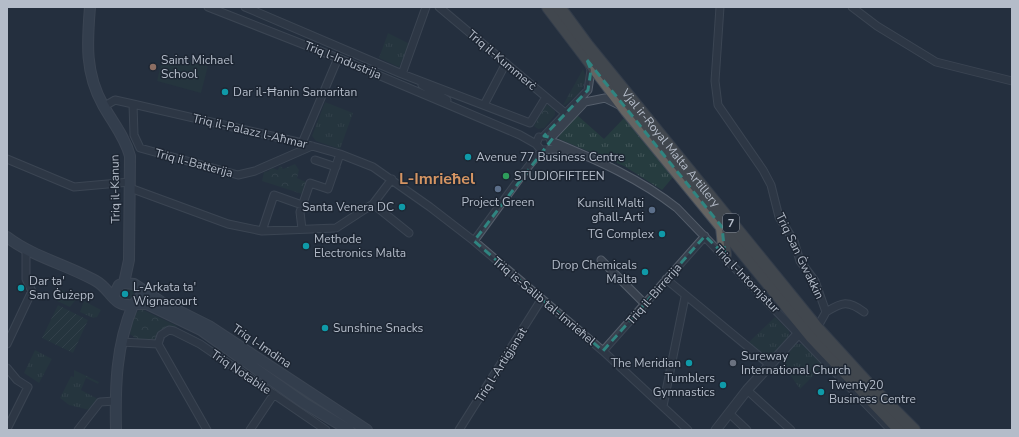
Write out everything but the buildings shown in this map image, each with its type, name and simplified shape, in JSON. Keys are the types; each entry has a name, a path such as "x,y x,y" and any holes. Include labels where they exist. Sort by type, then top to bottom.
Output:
{"highway":[{"name":"Vjal ir-Royal Malta Artillery","path":"548,7 627,111 811,336 900,430"},
{"name":"Vjal ir-Royal Malta Artillery","path":"559,7 587,45 817,328 869,385 914,430"},
{"path":"722,227 725,256"}],"main road":[{"name":"Triq il-Kanun","path":"90,7 88,68 103,107 127,145 130,156 129,285"},
{"path":"7,237 26,249 97,281 108,289 115,300 124,327"},
{"name":"Triq l-Imdina","path":"97,281 129,285 209,326 367,430"},
{"path":"115,300 129,285 140,297 134,304 124,327 121,342 116,373 116,430"},
{"name":"Triq l-Imdina","path":"115,300 124,306 147,304 201,330 304,403 348,430"}],"street":[{"name":"Triq l-Industrija","path":"208,7 338,58 476,116 520,135 541,148"},
{"name":"Triq l-Industrija","path":"245,7 261,10 402,74 530,123 546,97"},
{"path":"402,74 426,7"},
{"name":"Triq il-Kummerċ","path":"439,7 565,113"},
{"name":"Triq San Ġwakkin","path":"720,7 715,80 718,105 768,180 779,217 794,241 800,260 815,281 826,312 817,328"},
{"path":"852,7 877,26 936,62 1012,81"},
{"path":"302,143 338,58"},
{"path":"474,241 528,167 546,138 565,113 588,90 591,70 587,60"},
{"path":"484,105 506,63"},
{"name":"Triq l-Industrija","path":"402,74 476,116"},
{"path":"541,148 546,138 585,102 605,98 627,111"},
{"name":"Triq il-Palazz l-Aħmar","path":"103,107 116,100 302,143 340,154 373,167 392,179"},
{"name":"Triq il-Batterija","path":"133,104 134,135 140,148 238,175 255,171 312,146"},
{"name":"Triq l-Industrija","path":"520,135 546,138"},
{"name":"Triq l-Intornjatur","path":"546,138 629,175 660,194 677,208 725,256 891,430"},
{"name":"Triq l-Intornjatur","path":"541,148 558,149 583,154"},
{"path":"302,229 300,212 310,183 328,189 340,154"},
{"path":"7,160 74,188 130,185 228,224 262,231 336,228 373,204 392,179"},
{"path":"315,160 336,167"},
{"name":"Triq is-Salib tal-Imrieħel","path":"392,179 474,241 541,300 603,351 688,430"},
{"path":"262,231 274,195 302,205"},
{"path":"373,204 409,233"},
{"name":"Triq il-Birrerija","path":"603,351 705,236"},
{"path":"7,344 32,291 26,280 26,249"},
{"path":"601,260 645,304"},
{"path":"666,279 685,297 770,365"},
{"path":"663,406 685,297"},
{"name":"Triq l-Artiġjanat","path":"459,430 541,300"},
{"path":"826,312 840,303 855,306 864,312"},
{"name":"Triq Notabile","path":"158,344 161,334 169,330 174,330 200,344 326,430"},
{"path":"716,430 747,390 798,334"},
{"path":"121,342 158,344 206,430"},
{"path":"7,368 17,380 28,387 7,429"},
{"path":"747,390 791,430"},
{"path":"250,430 274,394"},
{"path":"78,430 100,402 115,401"},
{"path":"729,412 747,430"}],"highlighted area":[{"path":"587,60 722,227 725,255 705,236 603,351 474,241 553,138 544,136 588,90 591,70"}],"green space":[{"path":"388,33 410,44 399,67 379,58"},
{"path":"163,55 208,66 201,93 157,81"},
{"path":"583,69 585,80 582,89 565,105 563,105"},
{"path":"325,102 353,113 340,149 316,141 312,136"},
{"path":"545,105 548,105 555,111 555,115 544,128 538,129 534,126"},
{"path":"577,115 604,139 624,118 673,177 662,190 624,166 559,139 558,134"},
{"path":"295,164 299,170 297,178 306,182 302,194 262,181 264,172 269,171 270,167 278,170 281,166 283,169"},
{"path":"124,287 130,287 134,291 134,297 130,301 124,301 120,297 120,291"},
{"path":"60,289 77,298 70,307 57,301 56,297"},
{"path":"84,301 101,310 97,317 93,318 80,312"},
{"path":"58,305 88,320 73,353 42,338"},
{"path":"141,309 177,326 171,328 154,341 138,340 130,334 133,315"},
{"path":"775,317 789,331 790,340 769,359 749,342"},
{"path":"796,344 803,344 824,365 800,389 781,362"},
{"path":"35,350 52,359 39,383 24,373"},
{"path":"74,370 99,382 98,384 86,378 81,390 98,399 89,410 69,405 60,398 71,376 74,377"}],"place":[{"name":"Saint Michael School","path":"153,67"},
{"name":"Dar il-Ħanin Samaritan","path":"225,92"},
{"name":"Avenue 77 Business Centre","path":"468,157"},
{"name":"STUDIOFIFTEEN","path":"506,176"},
{"name":"Project Green","path":"498,189"},
{"name":"Santa Venera DC","path":"402,207"},
{"name":"Kunsill Malti għall-Arti","path":"652,210"},
{"name":"TG Complex","path":"662,234"},
{"name":"Methode Electronics Malta","path":"306,246"},
{"name":"Drop Chemicals Malta","path":"645,272"},
{"name":"Dar ta' San Ġużepp","path":"21,288"},
{"name":"L-Arkata ta' Wignacourt","path":"125,294"},
{"name":"Sunshine Snacks","path":"325,328"},
{"name":"The Meridian","path":"689,363"},
{"name":"Sureway International Church","path":"733,363"},
{"name":"Tumblers Gymnastics","path":"723,385"},
{"name":"Twenty20 Business Centre","path":"821,392"}],"district":[{"name":"L-Imrieħel","path":"437,178"}]}
